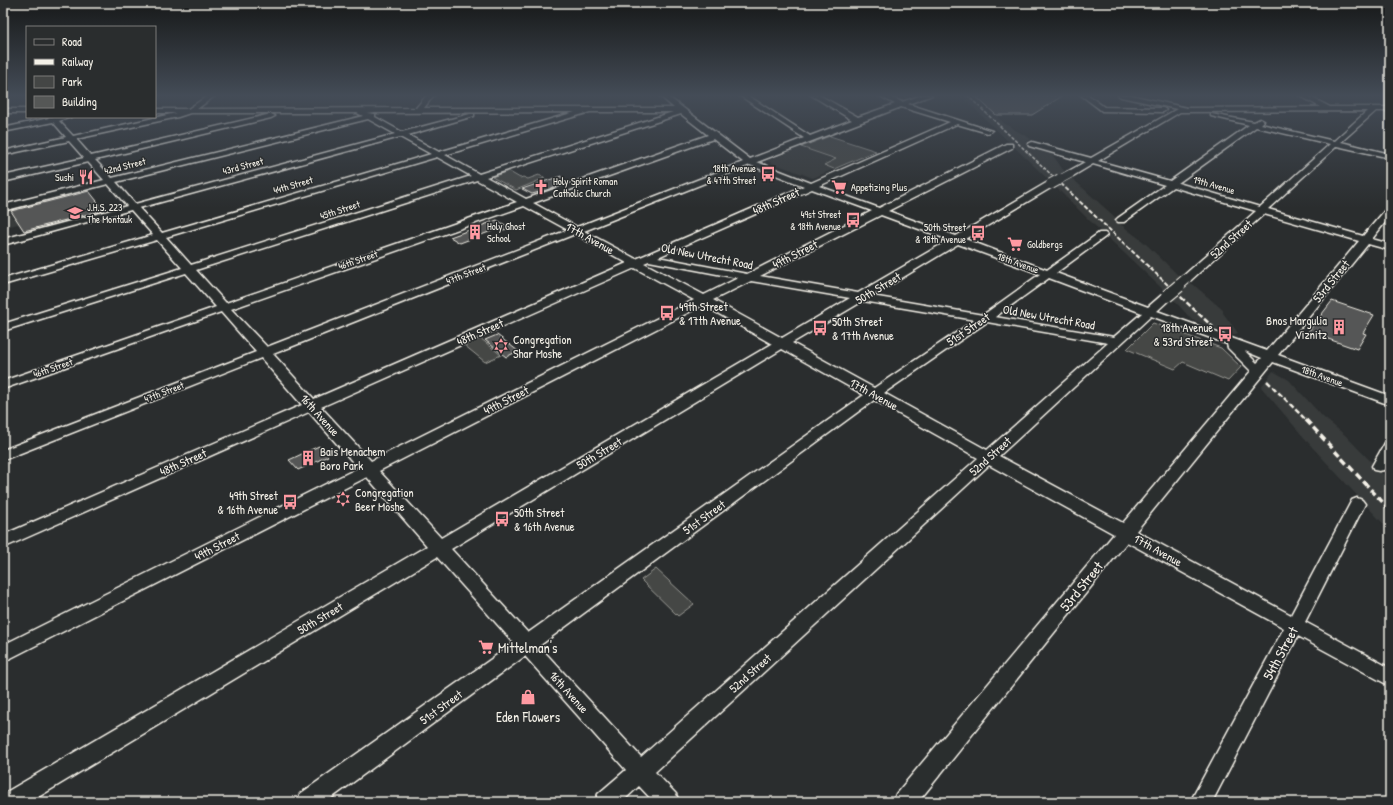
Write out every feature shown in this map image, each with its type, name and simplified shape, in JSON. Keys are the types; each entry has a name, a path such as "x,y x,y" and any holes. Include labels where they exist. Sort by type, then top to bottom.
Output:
{"street":[{"name":"16th Avenue","path":"68,133 159,236 668,802"},
{"path":"3,153 97,133"},
{"path":"3,179 199,133"},
{"name":"42nd Street","path":"3,208 294,133"},
{"name":"17th Avenue","path":"399,133 577,230 642,260 704,300 1390,678"},
{"name":"43rd Street","path":"3,242 407,133"},
{"name":"44th Street","path":"3,282 514,133"},
{"name":"45th Street","path":"3,328 619,133"},
{"name":"18th Avenue","path":"710,133 750,162 1390,401"},
{"path":"800,133 810,139"},
{"name":"47th Street","path":"3,455 826,133"},
{"name":"48th Street","path":"3,542 932,133"},
{"name":"50th Street","path":"10,802 1140,133"},
{"path":"1121,220 1244,133"},
{"path":"1293,133 1390,156"},
{"name":"52nd Street","path":"606,802 1348,133"},
{"name":"46th Street","path":"3,385 714,136"},
{"name":"19th Avenue","path":"1032,144 1390,247"},
{"name":"49th Street","path":"3,654 1009,146"},
{"name":"53rd Street","path":"904,802 1390,210"},
{"name":"51st Street","path":"308,802 874,394 984,319 1102,235"},
{"name":"Old New Utrecht Road","path":"642,260 1116,341"},
{"path":"1227,340 1258,371"},
{"path":"1379,466 1390,446"},
{"name":"54th Street","path":"1200,802 1295,625 1357,504"}],"shaded area":[{"path":"999,133 1020,133 1031,139 1027,142 1036,149 1052,154 1064,171 1115,217 1119,223 1145,243 1179,276 1194,285 1223,310 1223,313 1238,333 1232,335 1192,320 1172,298"},
{"path":"801,147 836,160 824,166 834,169 813,178 767,161"},
{"path":"73,203 77,208 3,228 3,212 8,210 13,218"},
{"path":"1273,371 1289,380 1323,417 1345,435 1390,481 1390,531 1312,447 1261,387"}],"green space":[{"path":"830,136 876,151 834,169 824,165 836,159 801,147"},
{"path":"508,171 520,178 523,177 528,179 539,175 545,178 516,190 492,177"},
{"path":"1153,323 1221,348 1241,367 1228,381 1183,362 1175,369 1127,349"},
{"path":"480,338 501,355 485,362 464,345"},
{"path":"656,569 694,604 678,616 641,580"}],"building":[{"name":"Holy Spirit Roman Catholic Church","path":"561,176 563,183 547,190 532,194 522,189"},
{"path":"89,191 104,210 24,231 11,211"},
{"name":"Holy Ghost School","path":"497,220 510,228 500,231 497,229 460,243 450,237"},
{"name":"Bnos Margulia Viznitz","path":"1332,301 1374,315 1363,333 1366,334 1357,349 1308,332"},
{"name":"Congregation Shar Moshe","path":"497,335 518,351 506,357 485,340"},
{"name":"Bais Menachem Boro Park","path":"319,446 328,456 298,470 289,460"}],"railway":[{"path":"1007,133 1057,180"},
{"path":"1056,179 1170,287"},
{"path":"1169,286 1213,327"},
{"path":"1267,381 1306,420"},
{"path":"1306,420 1390,510"}],"place":[{"name":"18th Avenue & 47th Street","path":"768,174"},
{"name":"Sushi","path":"86,177"},
{"name":"Holy Spirit Roman Catholic Church","path":"541,187"},
{"name":"Appetizing Plus","path":"839,187"},
{"name":"J.H.S. 223 The Montauk","path":"75,213"},
{"name":"49st Street & 18th Avenue","path":"853,220"},
{"name":"Holy Ghost School","path":"475,232"},
{"name":"50th Street & 18th Avenue","path":"978,233"},
{"name":"Goldbergs","path":"1015,244"},
{"name":"49th Street & 17th Avenue","path":"667,313"},
{"name":"Bnos Margulia Viznitz","path":"1339,327"},
{"name":"50th Street & 17th Avenue","path":"820,328"},
{"name":"18th Avenue & 53rd Street","path":"1225,334"},
{"name":"Congregation Shar Moshe","path":"501,346"},
{"name":"Bais Menachem Boro Park","path":"308,458"},
{"name":"Congregation Beer Moshe","path":"343,499"},
{"name":"49th Street & 16th Avenue","path":"290,502"},
{"name":"50th Street & 16th Avenue","path":"502,519"},
{"name":"Mittelman's","path":"486,647"},
{"name":"Eden Flowers","path":"528,697"}]}
